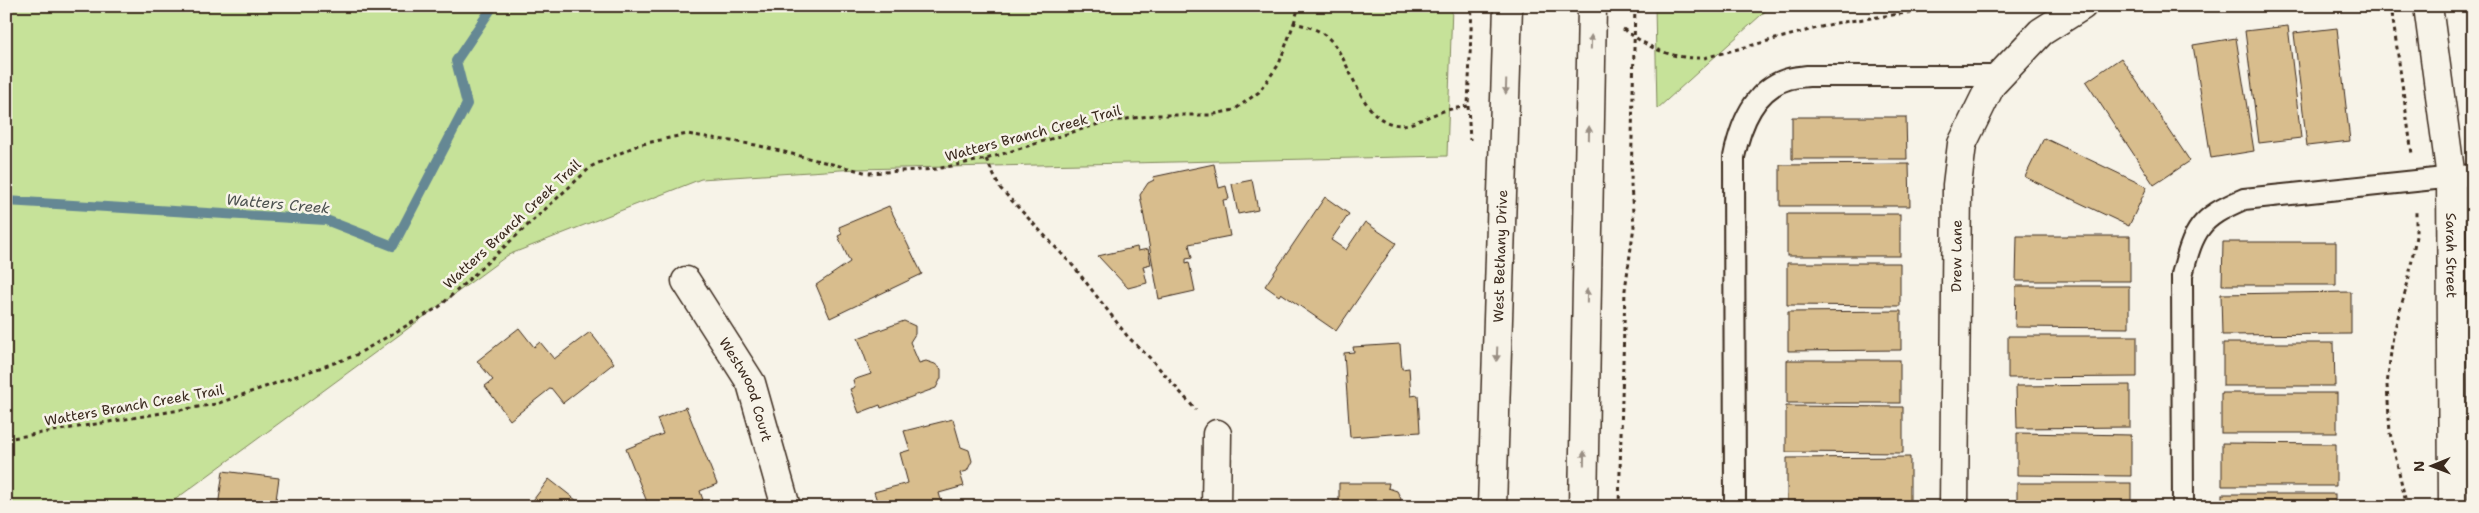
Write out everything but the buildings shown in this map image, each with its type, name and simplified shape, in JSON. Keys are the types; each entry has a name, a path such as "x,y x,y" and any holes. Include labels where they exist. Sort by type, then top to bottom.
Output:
{"street":[{"name":"West Bethany Drive","path":"1492,507 1508,6"},
{"path":"1583,507 1592,6"},
{"name":"Drew Lane","path":"1954,507 1957,185 1962,144 1991,86 2041,32 2082,6"},
{"name":"Sarah Street","path":"2428,6 2462,176 2453,507"},
{"name":"Westwood Court","path":"686,281 750,382 786,507"},
{"path":"1216,507 1217,434"}],"lane":[{"path":"1735,507 1734,158 1739,131 1750,110 1766,92 1785,80 1808,76 2000,76"},
{"path":"2183,507 2182,275 2189,248 2200,224 2220,209 2244,199 2462,176"}],"path":[{"name":"Watters Branch Creek Trail","path":"6,440 216,404 354,356 439,307 592,166 638,145 687,134 756,145 868,173 936,170 986,159 1003,152 1105,122 1156,115 1210,116 1234,110 1260,92 1279,64 1299,6"},
{"path":"1294,23 1312,27 1327,37 1340,52 1372,112 1388,123 1403,125 1439,112 1468,106 1472,6"},
{"path":"1619,507 1624,290 1634,226 1631,185 1635,6"},
{"path":"1617,24 1649,47 1664,54 1686,58 1704,58 1836,23 1955,6"},
{"path":"2391,6 2414,181 2416,236 2408,282 2393,335 2387,385 2390,433 2407,507"},
{"path":"986,159 1000,188 1064,256 1128,337 1151,359 1217,434"}],"green space":[{"path":"6,6 1452,6 1447,156 856,169 701,179 508,255 165,507 6,507"},
{"path":"1655,6 1771,6 1657,109"}],"waterway":[{"name":"Watters Creek","path":"6,201 326,220 393,246 467,104 456,61 493,6"}]}
